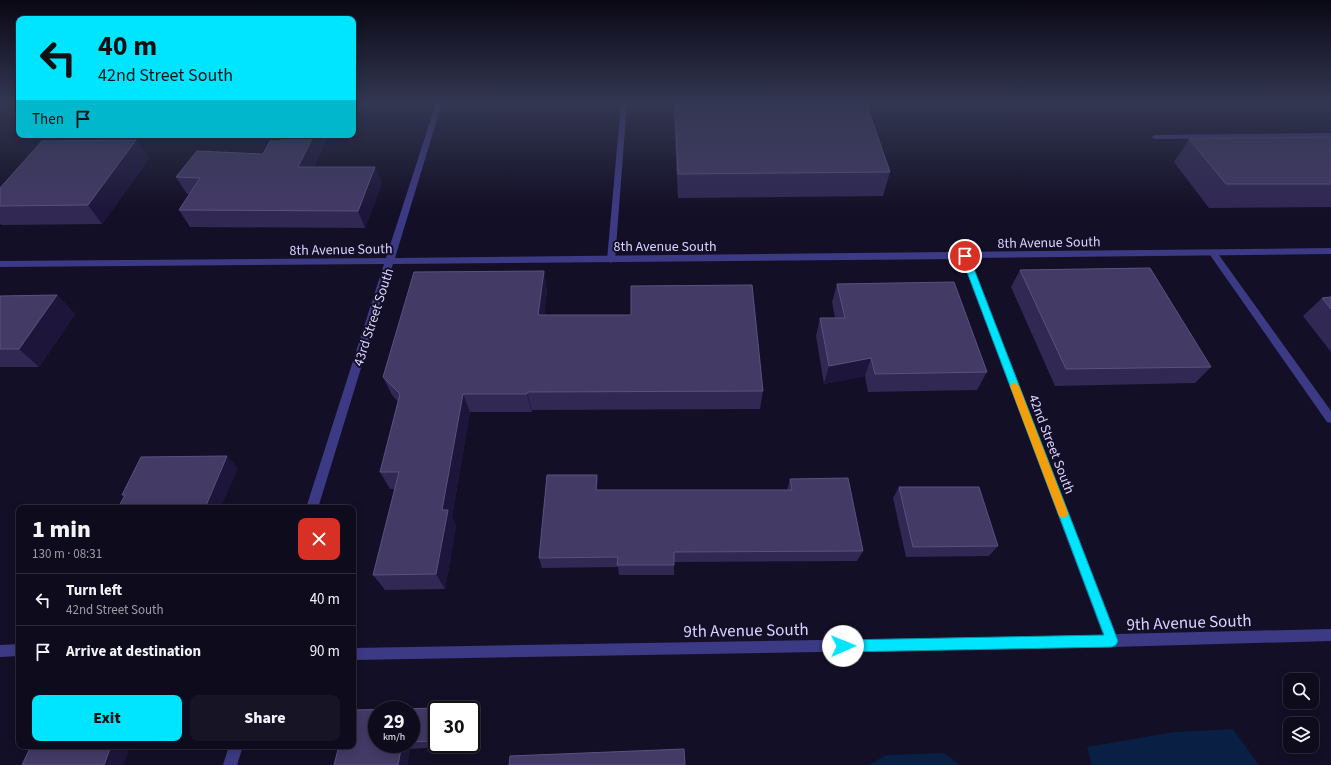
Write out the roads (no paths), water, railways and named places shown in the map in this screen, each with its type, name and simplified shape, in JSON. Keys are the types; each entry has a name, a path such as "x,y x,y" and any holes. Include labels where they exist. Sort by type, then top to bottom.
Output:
{"street":[{"name":"43rd Street South","path":"313,505 428,139"},
{"path":"611,260 621,139"},
{"name":"8th Avenue South","path":"0,264 611,260 1331,251"},
{"path":"1213,252 1331,419"},
{"name":"42nd Street South","path":"965,256 1112,641"},
{"name":"9th Avenue South","path":"356,654 1112,641 1331,635"},
{"path":"0,651 16,650"},
{"path":"230,765 235,749"}],"water":[{"path":"1233,729 1259,765 1092,765 1087,747 1174,732"},
{"path":"944,753 960,765 869,765 886,755"}]}
